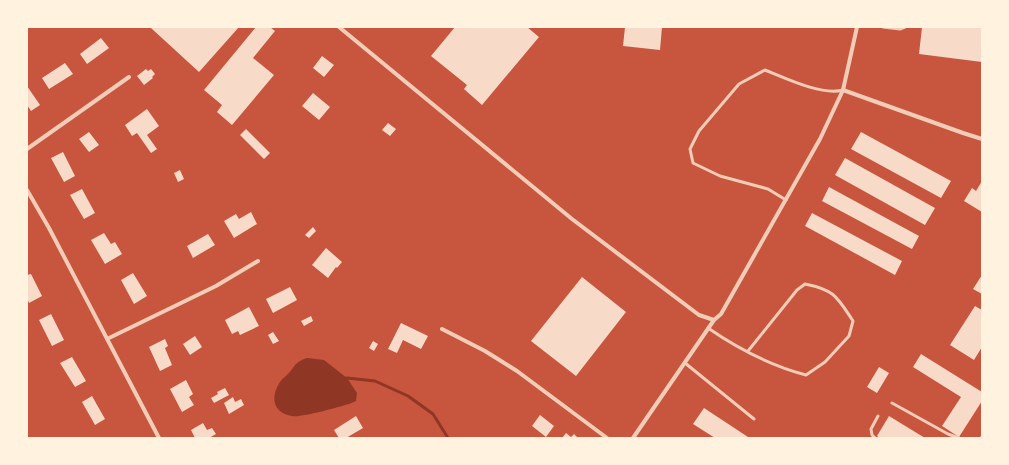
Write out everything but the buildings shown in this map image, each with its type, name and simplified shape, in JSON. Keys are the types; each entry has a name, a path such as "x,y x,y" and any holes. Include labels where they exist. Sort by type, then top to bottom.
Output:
{"street":[{"path":"339,27 584,228 699,315 714,320"},
{"path":"633,438 708,328 721,314 820,139 843,90 857,27"},
{"path":"27,149 129,77"},
{"path":"843,90 963,133 982,138"},
{"path":"27,190 50,228 106,339 159,438"},
{"path":"106,339 216,286 258,261"},
{"path":"442,329 485,351 517,371 607,438"}],"lane":[{"path":"883,27 900,29 905,27"},
{"path":"786,200 768,189 720,176 693,163 690,149 700,131 739,84 764,70 795,83 834,92 843,90"},
{"path":"708,328 730,343 786,370 806,375 825,362 849,336 853,321 836,296 818,287 805,284 796,290 748,351"},
{"path":"685,362 754,419"},
{"path":"892,403 948,434 959,438"},
{"path":"875,438 872,435 871,430 878,416"}],"shaded area":[{"path":"307,358 324,360 347,378 357,393 356,401 320,412 303,415 292,416 281,412 277,408 274,399 277,388 281,381 296,364"}],"waterway":[{"path":"344,379 375,381 408,396 433,414 448,438"}]}
